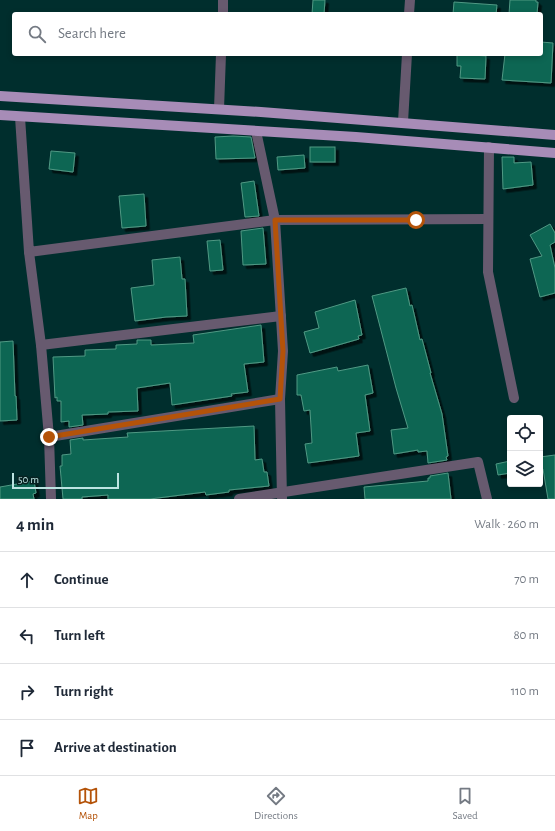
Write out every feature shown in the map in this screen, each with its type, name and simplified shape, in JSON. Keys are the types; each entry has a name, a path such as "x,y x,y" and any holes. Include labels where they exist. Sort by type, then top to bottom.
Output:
{"main road":[{"path":"0,96 219,109 403,122 555,135"},
{"path":"0,115 356,137 555,152"}],"street":[{"path":"223,0 223,12"},
{"path":"409,12 410,0"},
{"path":"219,109 221,56"},
{"path":"403,122 407,56"},
{"path":"20,117 30,252 42,345 49,437 51,499"},
{"path":"256,131 275,220 283,351 280,399 282,496"},
{"path":"489,147 488,272 514,398"},
{"path":"30,252 275,220 488,219"},
{"path":"42,345 281,316"},
{"path":"49,437 280,399"},
{"path":"239,499 282,496 478,462 486,499"}],"building":[{"path":"313,0 325,0 324,12 312,12"},
{"path":"510,0 536,0 536,2 538,2 537,12 509,12"},
{"path":"454,2 497,5 496,12 453,12"},
{"path":"543,42 553,43 551,83 502,80 505,56 543,56"},
{"path":"457,56 486,56 485,79 460,78 461,66 457,66"},
{"path":"215,137 251,137 255,158 216,159"},
{"path":"310,147 335,147 335,162 310,162"},
{"path":"51,151 75,153 73,172 49,169"},
{"path":"304,155 305,168 278,170 277,157"},
{"path":"502,157 514,157 514,163 531,162 533,185 503,189"},
{"path":"254,181 259,216 245,217 241,183"},
{"path":"144,194 146,226 122,228 119,196"},
{"path":"550,224 555,233 555,242 550,245 555,268 555,293 540,297 530,259 542,256 530,235"},
{"path":"263,228 266,264 243,265 241,231"},
{"path":"220,240 223,270 210,271 207,241"},
{"path":"180,257 182,279 185,279 187,316 135,321 131,288 154,285 152,260"},
{"path":"406,288 410,306 412,305 420,340 422,339 442,414 448,456 446,457 447,460 428,463 427,451 418,452 418,450 394,454 391,430 408,428 372,296"},
{"path":"355,300 362,335 358,336 359,339 310,353 304,332 319,328 315,312"},
{"path":"261,325 264,362 244,364 248,392 231,394 232,396 172,405 170,383 137,388 138,411 82,415 83,425 69,427 69,421 61,422 61,401 57,401 57,397 55,398 53,357 85,356 85,350 116,349 116,345 137,344 137,340 151,340 151,345 194,343 193,335"},
{"path":"13,341 17,420 0,421 0,342"},
{"path":"368,365 373,393 365,395 370,431 356,433 359,456 308,463 305,444 312,443 310,410 304,411 301,395 297,395 297,375 337,367 338,371"},
{"path":"254,426 255,460 262,459 264,472 267,472 269,486 229,490 229,492 206,495 205,492 150,499 108,499 108,495 82,497 82,499 63,499 60,466 62,466 62,455 71,454 70,440 83,438 83,440 128,437 127,433"},
{"path":"555,455 555,499 548,499 543,469 543,457"},
{"path":"507,462 507,474 498,475 496,464"},
{"path":"448,473 451,499 365,499 364,487 428,481 430,476"},
{"path":"34,481 36,493 33,494 34,499 0,499 0,487"}],"route":[{"path":"49,437 280,399 283,351 275,220 416,220"}]}
